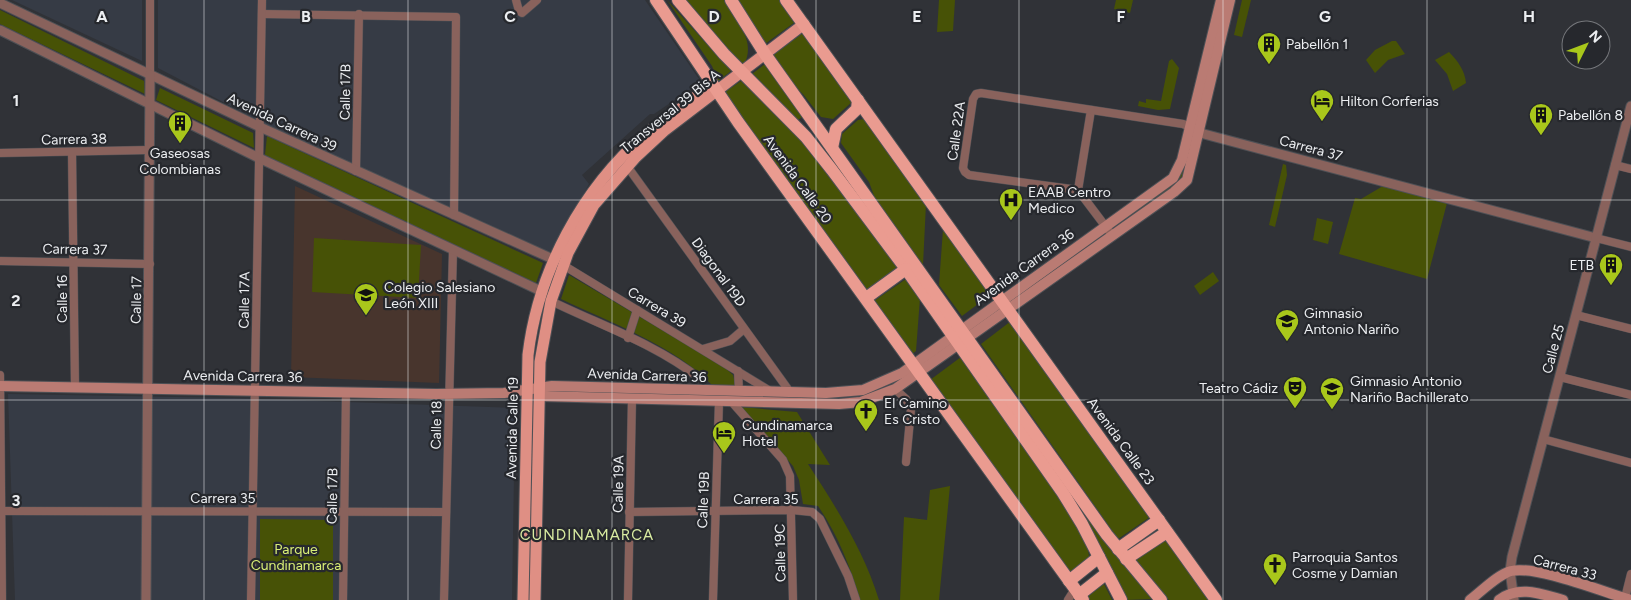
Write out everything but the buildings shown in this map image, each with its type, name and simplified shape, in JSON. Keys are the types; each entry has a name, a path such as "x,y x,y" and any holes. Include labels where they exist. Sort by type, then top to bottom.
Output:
{"highway":[{"name":"Avenida Calle 20","path":"656,0 714,85 917,369"},
{"name":"Avenida Calle 20","path":"678,0 742,72 806,137 906,269 961,337"},
{"path":"732,0 765,54 832,148 961,337 1063,493 1121,600"},
{"path":"786,0 1004,306"},
{"path":"832,148 836,129 857,109 858,100"},
{"path":"866,298 906,269"},
{"name":"Avenida Calle 23","path":"1004,306 1216,600"},
{"path":"961,337 1118,549 1161,600"},
{"path":"917,369 1075,593"},
{"path":"1118,549 1159,520"},
{"path":"1126,559 1167,532"},
{"path":"1075,593 1099,557"},
{"path":"1075,593 1107,573"}],"main road":[{"path":"1195,130 1221,0"},
{"path":"1195,130 1230,0"},
{"name":"Transversal 39 Bis A","path":"559,263 579,213 602,179 635,144 703,91 742,72 804,24"},
{"name":"Transversal 39 Bis A","path":"559,263 594,205 627,166 714,85"},
{"name":"Avenida Carrera 36","path":"539,391 734,394 851,403 875,398 896,389 917,369 1004,306 1105,226 1174,178 1181,167 1195,130"},
{"name":"Avenida Carrera 36","path":"1004,306 1112,236 1174,192 1187,180 1195,130"},
{"name":"Avenida Calle 19","path":"523,600 529,346 559,263"},
{"name":"Avenida Calle 19","path":"535,600 539,391 547,296"},
{"name":"Avenida Carrera 36","path":"0,386 449,393 504,393 528,389 632,398 719,401 734,394 772,392 826,393 863,390 917,369"},
{"path":"1474,599 1510,571"},
{"name":"Carrera 33","path":"1510,571 1537,572 1628,599"},
{"path":"1499,600 1533,592 1563,600"}],"street":[{"name":"Calle 17","path":"146,600 150,264 150,0"},
{"name":"Calle 17A","path":"251,600 262,0"},
{"path":"516,0 518,11 522,13 537,0"},
{"name":"Avenida Carrera 39","path":"0,3 260,127 559,263"},
{"path":"262,14 456,17 454,215"},
{"name":"Calle 17B","path":"356,171 358,14"},
{"path":"0,30 259,158 547,296 683,366 699,378"},
{"name":"Carrera 37","path":"981,93 1183,124 1195,130 1631,248"},
{"name":"Calle 22A","path":"981,93 976,94 973,98 965,172 969,175 1078,190"},
{"name":"Calle 25","path":"1514,596 1510,571 1631,106"},
{"path":"1092,110 1078,190 1112,236"},
{"name":"Carrera 38","path":"0,153 149,150"},
{"name":"Calle 16","path":"72,152 75,263 74,386"},
{"path":"1616,165 1631,170"},
{"name":"Diagonal 19D","path":"627,166 790,392"},
{"name":"Calle 18","path":"444,600 452,250"},
{"name":"Carrera 37","path":"0,261 150,264"},
{"name":"Carrera 39","path":"559,263 772,392"},
{"path":"628,338 637,310"},
{"path":"1576,315 1631,328"},
{"path":"703,349 730,341 744,329"},
{"path":"734,394 738,371"},
{"path":"0,375 2,600"},
{"path":"1560,376 1631,395"},
{"path":"896,389 906,399 910,409 906,462"},
{"name":"Calle 17B","path":"343,600 346,392"},
{"name":"Calle 19C","path":"734,394 783,460 790,476 793,600"},
{"name":"Calle 19A","path":"628,600 632,398"},
{"name":"Calle 19B","path":"713,600 719,401"},
{"path":"1543,439 1631,463"},
{"name":"Carrera 35","path":"0,511 252,510 446,512"},
{"name":"Carrera 35","path":"630,512 792,510 812,512 820,519 848,576 856,600"},
{"path":"1628,599 1631,574"}],"shaded area":[{"path":"12,0 142,0 142,61"},
{"path":"158,0 645,0 701,82 654,114 650,114 582,175 589,184 554,249 550,252 267,125 158,68"},
{"name":"Colegio Salesiano León XIII","path":"295,186 442,254 439,383 291,377"},
{"path":"8,394 234,398 515,408 512,600 15,600"}],"green space":[{"path":"667,0 731,71 718,81 712,66"},
{"path":"686,0 724,0 747,40 747,57 743,66"},
{"path":"738,0 780,0 795,22 765,44"},
{"path":"939,0 955,0 953,31 937,32"},
{"path":"1116,0 1133,0 1130,13 1114,9"},
{"path":"1242,0 1251,0 1242,37 1234,35"},
{"path":"0,10 144,81 145,94 0,24"},
{"path":"803,33 852,102 833,119 821,117 795,87 773,55"},
{"path":"1392,41 1396,41 1405,54 1388,60 1375,73 1366,60 1375,50"},
{"path":"1449,52 1460,66 1466,83 1453,91 1447,74 1435,60"},
{"path":"1172,59 1179,68 1170,109 1158,110 1138,106 1139,101 1146,103 1146,99 1161,101 1169,61"},
{"path":"765,64 802,117 798,120 752,74"},
{"path":"741,81 799,138 899,268 867,291 722,94"},
{"path":"160,88 253,133 254,148 156,100"},
{"path":"864,119 926,204 923,265 876,201 869,182 841,143 842,134 858,120"},
{"path":"267,136 543,263 536,283 265,155"},
{"path":"1190,142 1185,172 1176,184 1114,229 1112,225 1166,188"},
{"path":"1283,164 1286,165 1287,175 1275,227 1269,225"},
{"path":"1383,186 1447,203 1427,279 1339,254 1355,198 1361,199"},
{"path":"1317,218 1333,222 1328,244 1313,240"},
{"path":"943,229 990,295 962,316 939,285"},
{"path":"314,238 421,245 418,298 312,292"},
{"path":"1213,272 1219,281 1200,295 1194,286"},
{"path":"569,275 723,366 733,375 736,387 714,387 699,372 662,347 561,299"},
{"path":"906,279 920,298 916,351 912,354 874,301"},
{"path":"1011,321 1150,517 1118,539 981,344"},
{"path":"961,357 1034,459 1073,520 1085,543 1089,558 1071,575 930,380"},
{"path":"740,407 797,412 830,465 808,464 839,513 866,564 879,600 860,600 843,551 832,528 818,506 803,504 799,480 793,466"},
{"path":"950,486 939,600 900,600 904,517 927,520 930,490"},
{"path":"1072,492 1122,563 1153,599 1125,600 1069,494"},
{"name":"Parque Cundinamarca","path":"260,519 333,520 333,600 260,600"},
{"path":"1167,538 1210,600 1169,600 1133,561"},
{"path":"1104,584 1112,600 1089,600 1087,597"}],"place":[{"name":"Pabellón 1","path":"1269,65"},
{"name":"Hilton Corferias","path":"1322,122"},
{"name":"Pabellón 8","path":"1541,136"},
{"name":"Gaseosas Colombianas","path":"180,144"},
{"name":"EAAB Centro Medico","path":"1011,221"},
{"name":"ETB","path":"1611,286"},
{"name":"Colegio Salesiano León XIII","path":"366,316"},
{"name":"Gimnasio Antonio Nariño","path":"1287,342"},
{"name":"Teatro Cádiz","path":"1295,409"},
{"name":"Gimnasio Antonio Nariño Bachillerato","path":"1332,410"},
{"name":"El Camino Es Cristo","path":"866,432"},
{"name":"Cundinamarca Hotel","path":"724,454"},
{"name":"Parroquia Santos Cosme y Damian","path":"1275,586"}],"district":[{"name":"CUNDINAMARCA","path":"587,535"}]}
